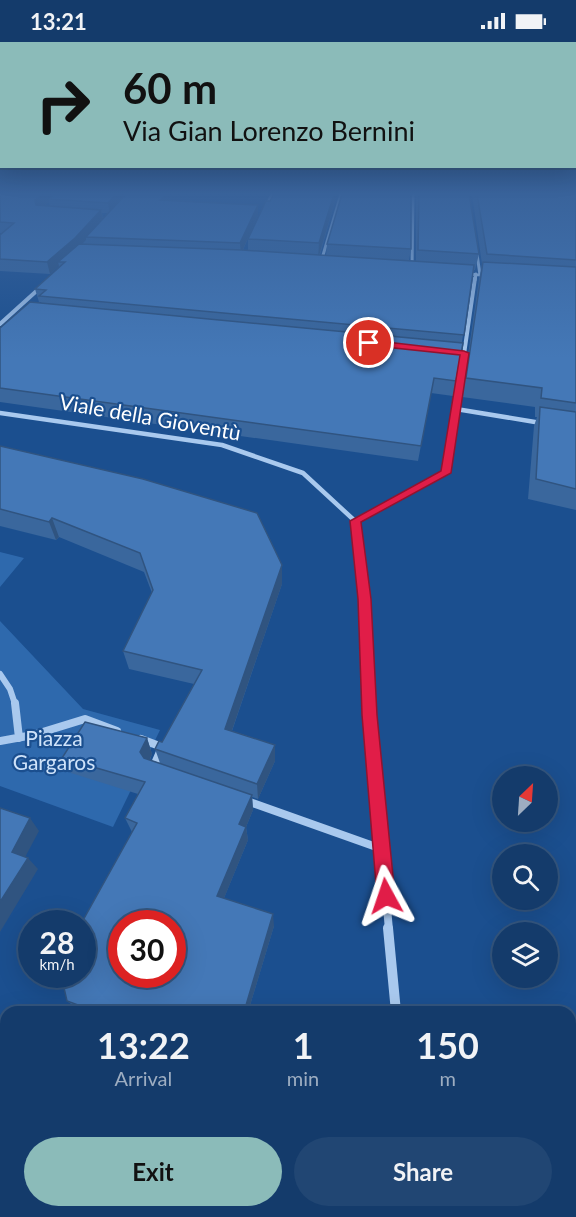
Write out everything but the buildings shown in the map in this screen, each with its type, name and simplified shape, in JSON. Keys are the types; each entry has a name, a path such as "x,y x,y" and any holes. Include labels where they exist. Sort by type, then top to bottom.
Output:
{"street":[{"path":"310,262 321,263 325,249"},
{"path":"412,249 412,270"},
{"path":"395,1006 369,715 365,599 355,521 446,473 478,275 475,249"},
{"path":"455,273 491,275"},
{"path":"0,324 46,283"},
{"path":"15,310 27,311"},
{"path":"452,352 464,353"},
{"path":"456,409 543,423"},
{"name":"Viale della Gioventù","path":"0,413 222,445 303,473 355,521"},
{"path":"0,674 9,684 15,700 19,738"},
{"path":"0,741 33,735 85,719 162,747 152,768 163,772"},
{"path":"239,799 382,849"}],"green space":[{"path":"0,552 24,558 0,587"},
{"name":"Piazza Gargaros","path":"0,621 83,709 160,730 113,827 0,786"}],"route":[{"path":"369,343 464,353 446,473 355,521 365,599 369,715 386,896"}]}
